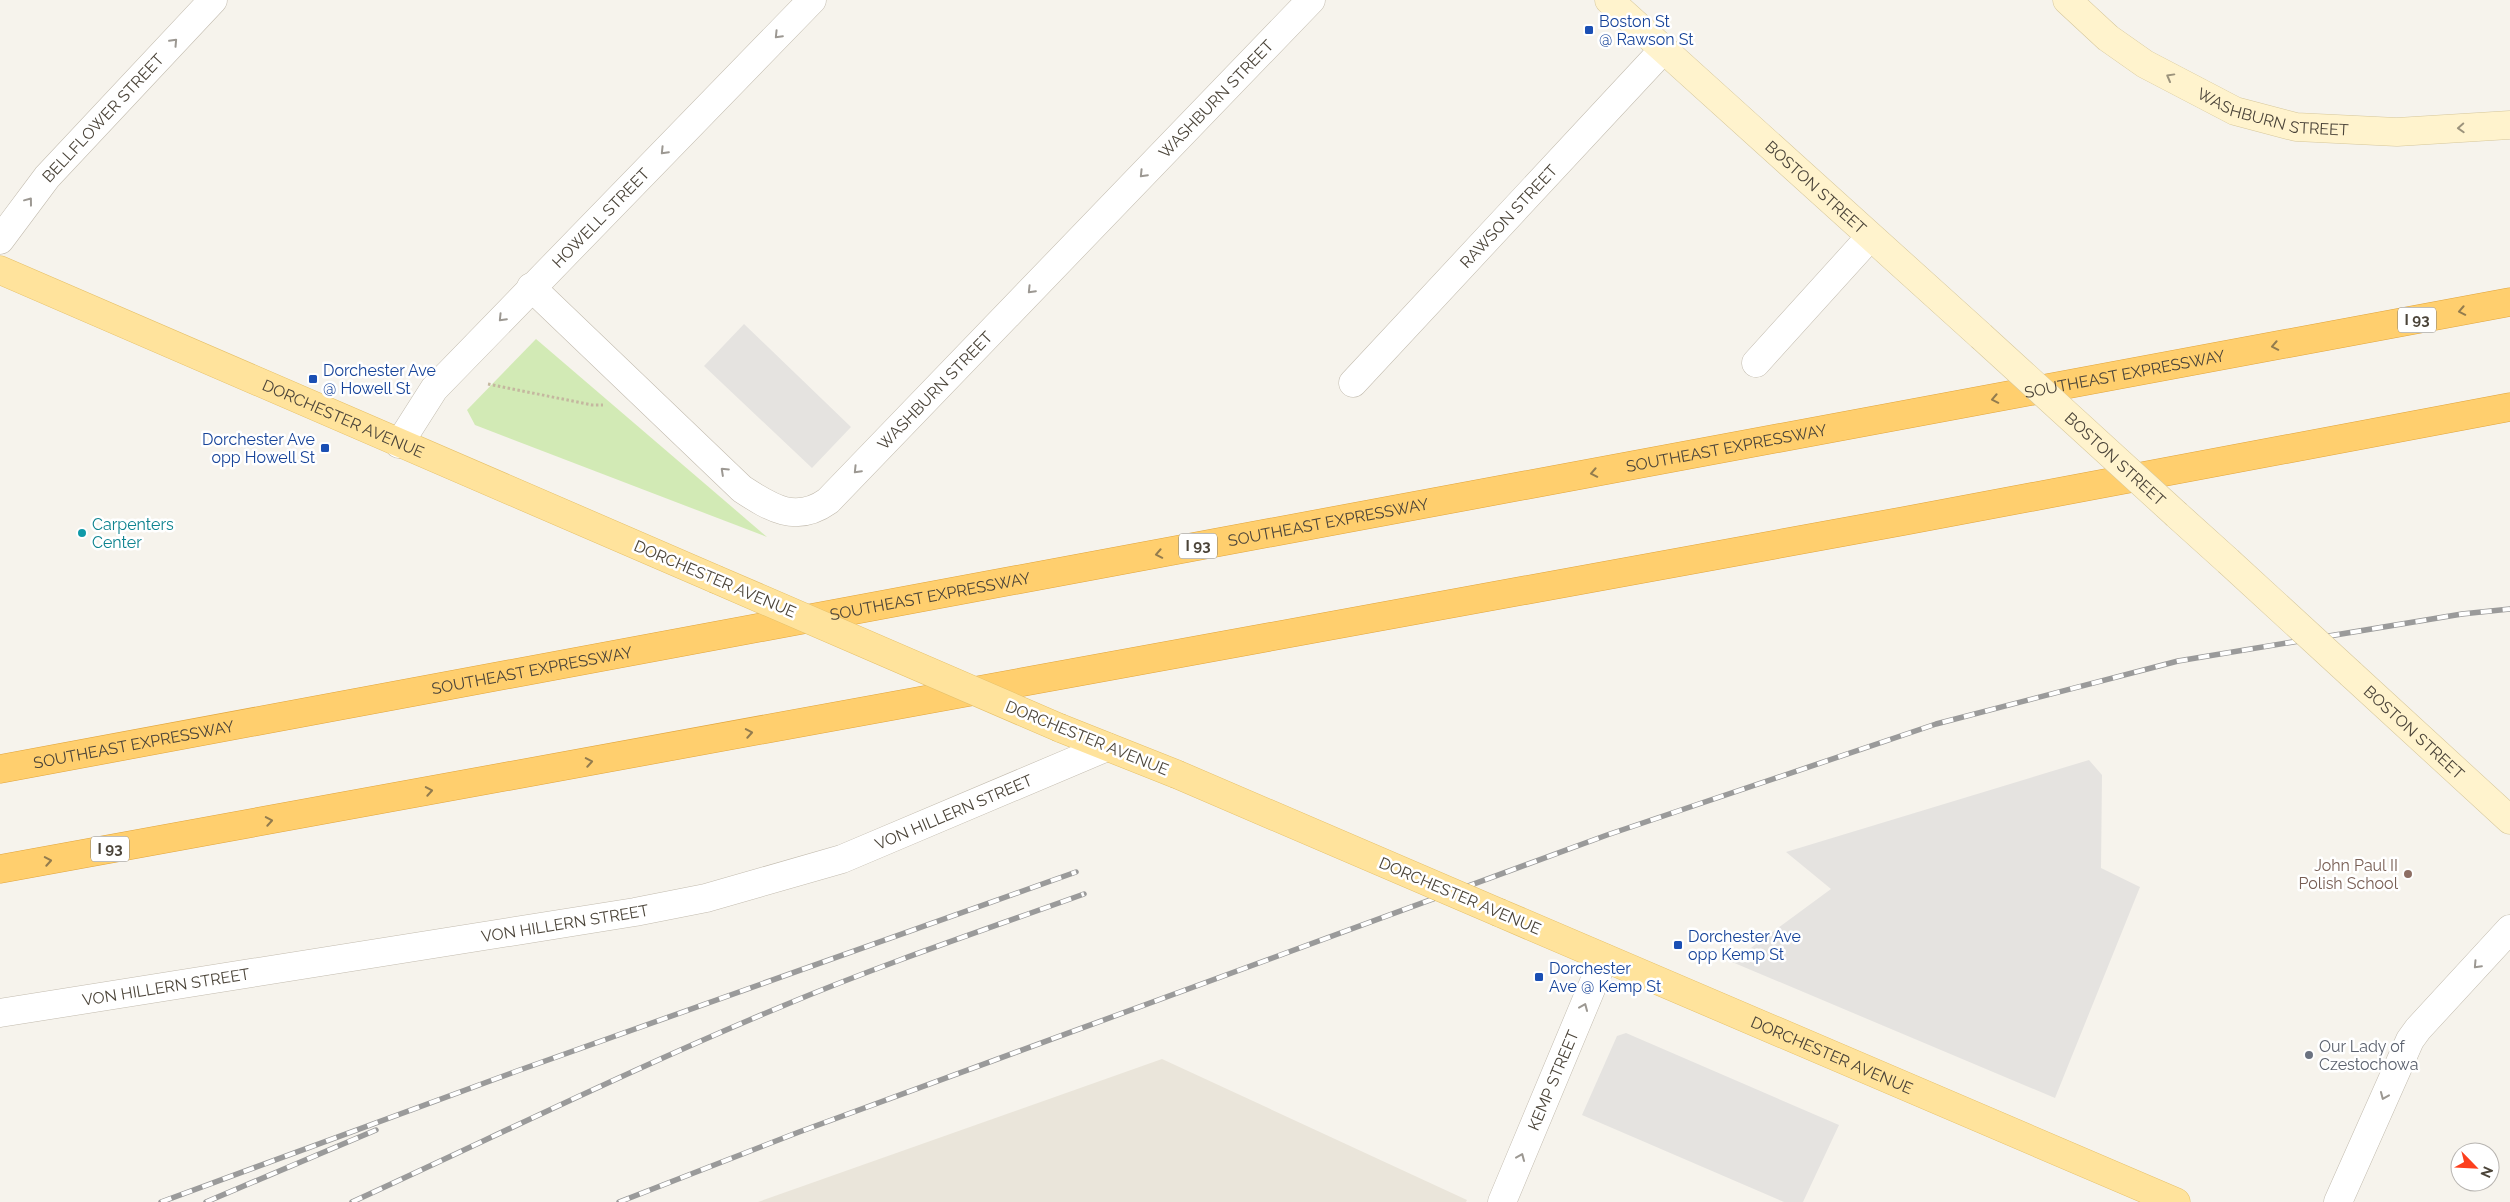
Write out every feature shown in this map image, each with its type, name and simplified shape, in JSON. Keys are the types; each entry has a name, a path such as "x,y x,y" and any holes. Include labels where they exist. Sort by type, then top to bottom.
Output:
{"highway":[{"name":"SOUTHEAST EXPRESSWAY","path":"0,769 2510,302"},
{"name":"I 93","path":"0,869 1904,522 2510,407"},
{"path":"2471,415 2510,418"}],"main road":[{"name":"BOSTON STREET","path":"1609,0 1981,336 2510,820"},
{"name":"WASHBURN STREET","path":"2067,0 2108,38 2145,64 2236,111 2296,127 2397,132 2510,125"},
{"name":"DORCHESTER AVENUE","path":"0,270 1060,728 1176,774 2176,1202"}],"street":[{"name":"BELLFLOWER STREET","path":"0,240 47,177 213,0"},
{"name":"HOWELL STREET","path":"399,444 434,388 812,0"},
{"name":"WASHBURN STREET","path":"531,287 742,489 763,503 783,511 814,511 828,501 1311,0"},
{"name":"RAWSON STREET","path":"1353,383 1663,50"},
{"path":"1756,363 1870,237"},
{"name":"VON HILLERN STREET","path":"0,1013 625,914 706,898 842,859 1107,747"},
{"path":"2338,1202 2410,1040 2510,929"},
{"name":"KEMP STREET","path":"1502,1202 1604,958"}],"path":[{"path":"488,384 592,405 606,404"}],"shaded area":[{"path":"744,324 851,427 812,468 704,366"},
{"path":"2089,760 2102,775 2101,868 2140,887 2055,1098 1732,962 1831,889 1786,852"},
{"path":"1626,1033 1839,1125 1803,1202 1784,1202 1582,1115 1617,1036"},
{"path":"1162,1059 1467,1200 1466,1202 758,1202"}],"green space":[{"path":"536,339 767,537 475,425 467,410"}],"railway":[{"path":"619,1202 799,1132 1607,835 1936,724 2178,661 2462,614 2510,609"},
{"path":"161,1202 517,1071 1076,872"},
{"path":"352,1202 730,1028 896,961 1084,894"},
{"path":"206,1202 376,1130"}],"place":[{"name":"Boston St @ Rawson St","path":"1589,30"},
{"name":"Dorchester Ave @ Howell St","path":"313,379"},
{"name":"Dorchester Ave opp Howell St","path":"325,448"},
{"name":"Carpenters Center","path":"82,533"},
{"name":"John Paul II Polish School","path":"2408,874"},
{"name":"Dorchester Ave opp Kemp St","path":"1678,945"},
{"name":"Dorchester Ave @ Kemp St","path":"1539,977"},
{"name":"Our Lady of Czestochowa","path":"2309,1055"}]}
